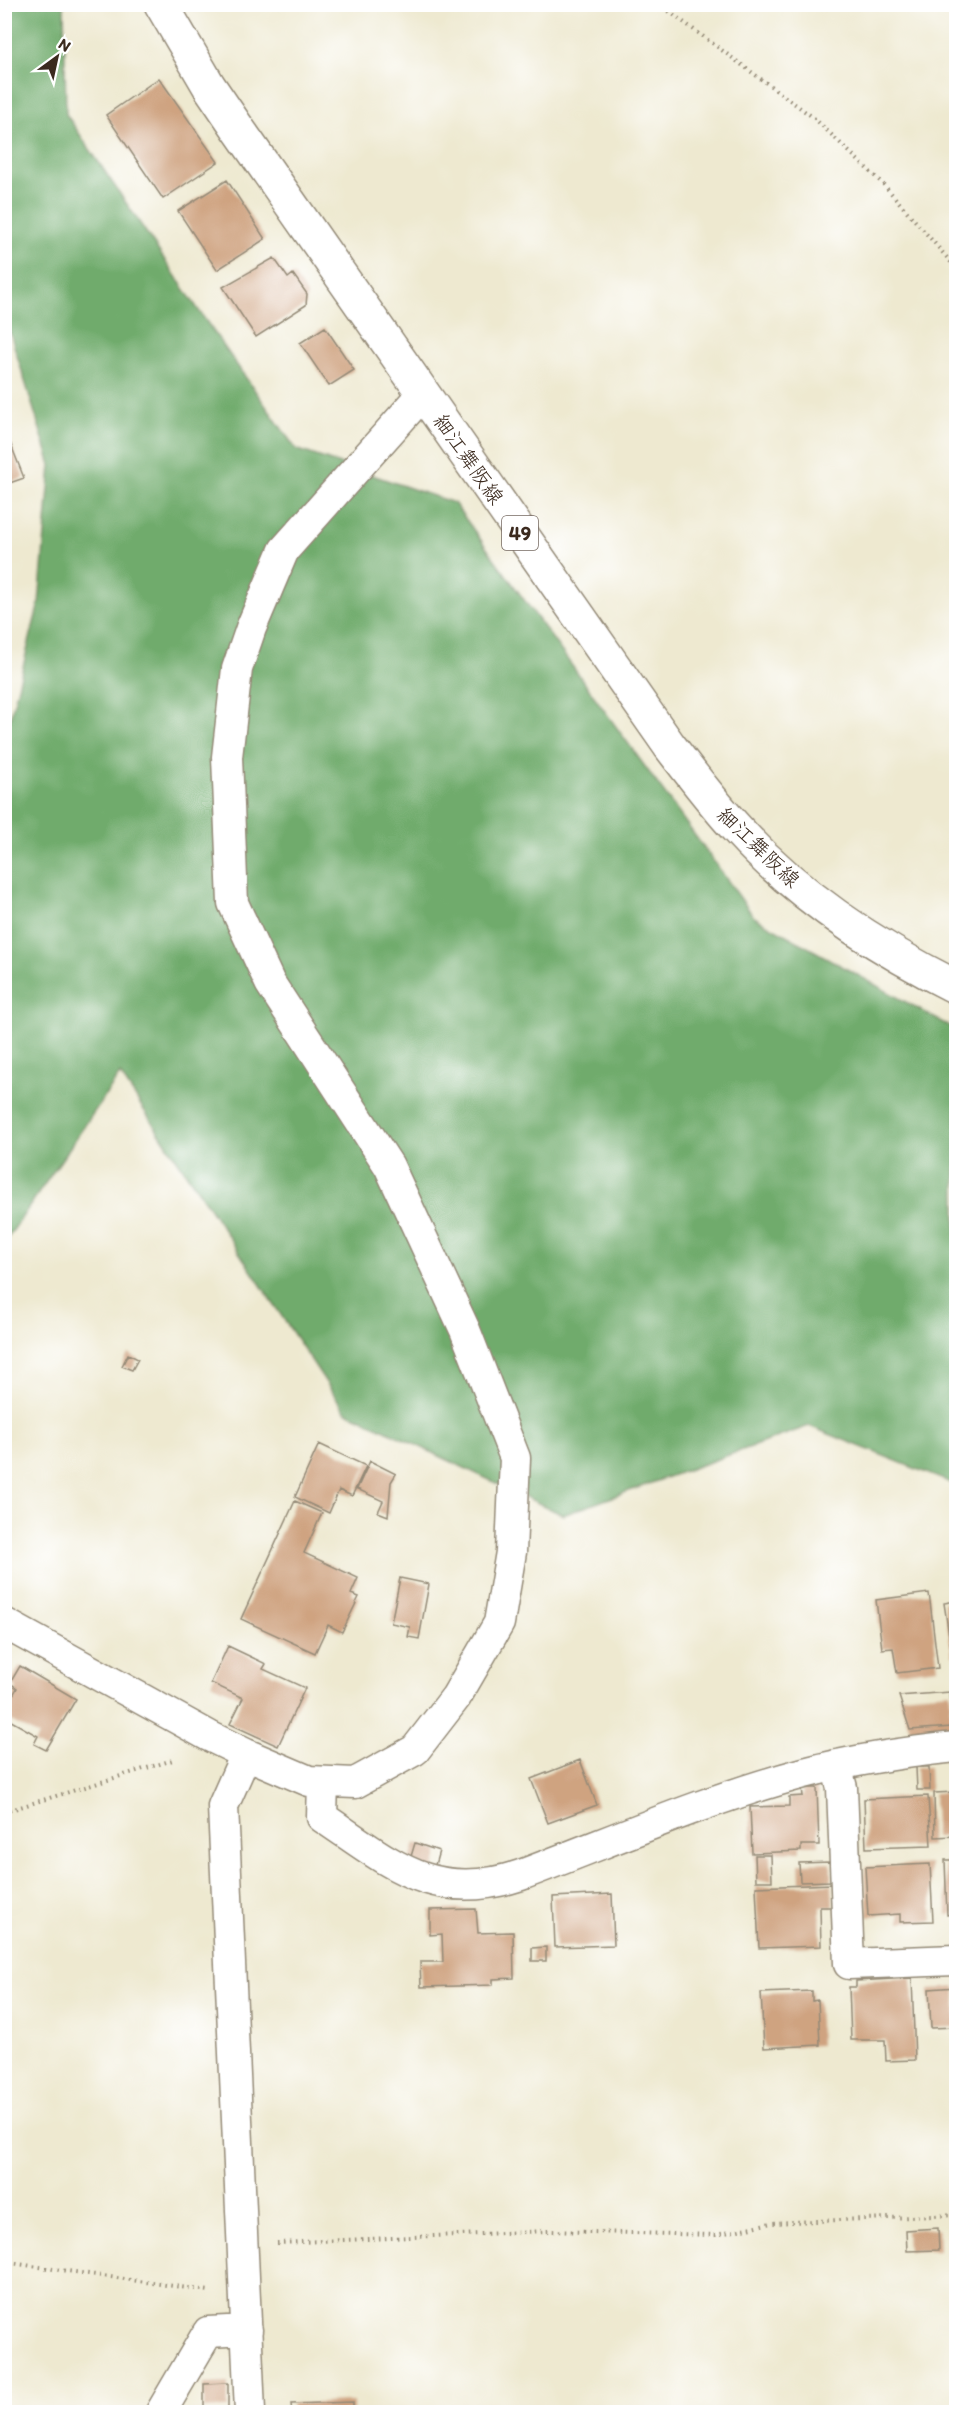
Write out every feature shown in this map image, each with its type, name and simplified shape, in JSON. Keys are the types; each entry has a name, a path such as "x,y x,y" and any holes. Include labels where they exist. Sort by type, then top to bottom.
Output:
{"main road":[{"name":"細江舞阪線","path":"161,4 209,86 702,790 740,832 823,907 869,939 957,987"}],"street":[{"path":"4,1623 246,1754 309,1781 355,1783 415,1749 456,1697 499,1623 511,1552 515,1458 465,1330 389,1166 270,983 233,903 227,757 237,669 251,627 284,550 423,394"},
{"path":"323,1782 322,1817 405,1872 427,1881 475,1886 521,1875 760,1786 836,1765 957,1747"},
{"path":"246,1754 224,1806 250,2412"},
{"path":"836,1765 842,1788 849,1964 957,1960"},
{"path":"161,2412 208,2332 247,2330"}],"path":[{"path":"659,4 814,118 885,186 957,268"},
{"path":"4,1812 200,1751 209,1736"},
{"path":"243,2244 548,2231 716,2235 771,2223 957,2215"},
{"path":"4,2262 213,2291 245,2290"}],"green space":[{"path":"64,4 66,114 296,449 454,503 754,917 956,1030 956,1485 809,1426 563,1515 345,1411 120,1074 5,1242 5,738 39,603 51,465 5,317 4,5"}],"building":[{"path":"159,78 218,162 163,199 106,115"},
{"path":"227,180 265,239 217,270 178,211"},
{"path":"274,258 288,278 293,274 307,294 306,305 256,337 223,287"},
{"path":"325,327 354,370 329,386 300,343"},
{"path":"4,427 24,478 4,485"},
{"path":"128,1354 138,1359 132,1370 122,1366"},
{"path":"319,1444 366,1466 352,1496 339,1490 329,1513 295,1497"},
{"path":"370,1461 396,1474 391,1482 388,1516 378,1512 383,1501 357,1489"},
{"path":"295,1501 322,1513 304,1553 358,1578 351,1594 359,1597 342,1632 328,1625 315,1653 241,1619"},
{"path":"400,1578 429,1584 419,1639 408,1637 410,1627 391,1623"},
{"path":"929,1593 938,1668 897,1673 893,1648 882,1649 876,1600"},
{"path":"956,1601 956,1654 952,1655 944,1603"},
{"path":"228,1646 266,1664 263,1669 305,1688 278,1746 230,1724 243,1698 211,1683"},
{"path":"20,1666 76,1699 46,1750 34,1744 38,1736 4,1717 4,1711 17,1688 10,1683"},
{"path":"950,1692 952,1727 910,1730 899,1696"},
{"path":"580,1760 597,1805 548,1823 531,1779"},
{"path":"916,1767 929,1767 930,1790 917,1790"},
{"path":"802,1788 817,1788 819,1845 801,1845 801,1851 752,1853 750,1807 789,1806 789,1797 803,1796"},
{"path":"956,1792 956,1836 935,1837 934,1793"},
{"path":"928,1796 931,1846 866,1848 864,1799"},
{"path":"415,1843 439,1851 433,1872 409,1863"},
{"path":"755,1855 771,1855 772,1881 756,1881"},
{"path":"945,1860 956,1860 956,1914 947,1915"},
{"path":"831,1862 831,1881 800,1882 799,1863"},
{"path":"930,1864 933,1921 900,1922 900,1914 868,1916 865,1867"},
{"path":"832,1884 833,1907 820,1907 821,1946 759,1948 756,1887"},
{"path":"612,1894 614,1945 555,1947 553,1897"},
{"path":"476,1909 478,1933 513,1932 514,1978 493,1979 493,1985 421,1987 420,1962 443,1962 442,1934 430,1935 430,1910"},
{"path":"546,1947 546,1961 532,1961 532,1948"},
{"path":"912,1978 915,2060 886,2061 885,2040 851,2040 849,1987 856,1987 856,1981"},
{"path":"956,1987 956,2027 931,2028 929,1989"},
{"path":"812,1991 812,2001 818,2000 820,2045 764,2048 761,1993"},
{"path":"938,2228 939,2250 907,2251 906,2230"},
{"path":"228,2383 228,2408 204,2409 204,2384"},
{"path":"353,2402 353,2412 292,2412 291,2404"}]}
